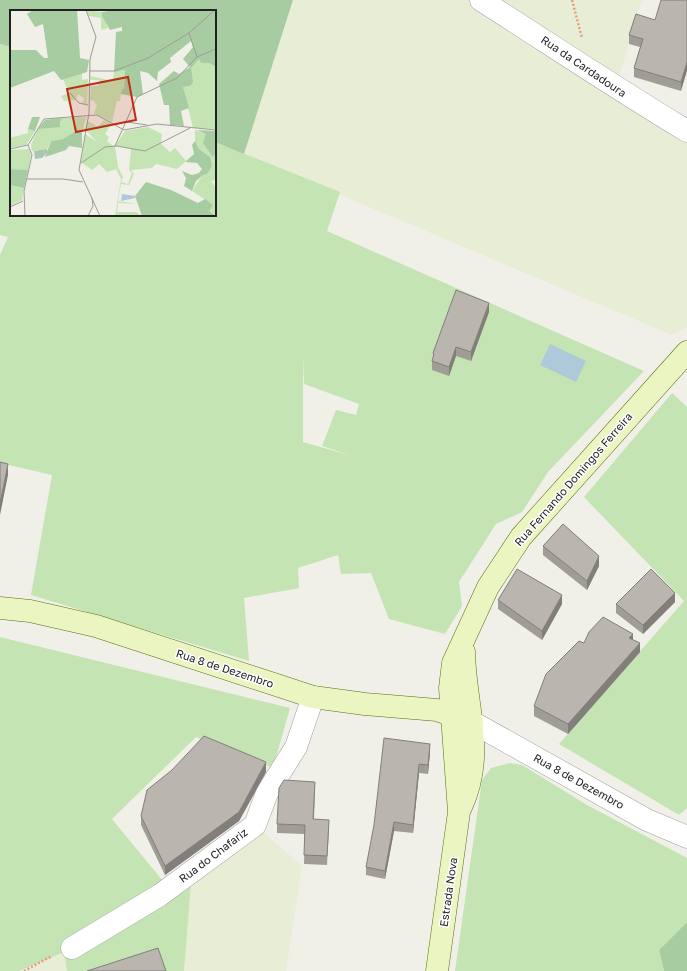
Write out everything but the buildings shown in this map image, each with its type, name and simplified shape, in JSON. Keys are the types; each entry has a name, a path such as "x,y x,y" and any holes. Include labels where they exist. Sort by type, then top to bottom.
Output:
{"street":[{"name":"Rua da Cardadoura","path":"482,0 591,70 620,91 687,131"},
{"name":"Rua Fernando Domingos Ferreira","path":"463,719 451,675 453,663 470,622 488,587 521,537 687,352"},
{"name":"Rua 8 de Dezembro","path":"0,608 30,611 96,626 313,697 365,704 437,710 463,719 647,820 687,837"},
{"name":"Rua do Chafariz","path":"72,948 160,895 255,824 267,793 296,747 313,697"},
{"name":"Estrada Nova","path":"437,971 459,812 463,719"}],"path":[{"path":"572,0 591,70"},
{"path":"24,971 57,953 72,948"}],"green space":[{"path":"0,0 293,0 244,154 216,142 216,10 10,10 10,47 0,44"},
{"path":"293,0 642,0 619,77 687,131 687,327 672,335 244,154"},
{"path":"0,44 10,47 10,216 216,216 216,142 340,192 327,231 644,371 548,472 522,512 496,524 459,582 462,606 445,634 389,619 371,573 341,574 338,555 298,568 299,588 244,598 249,661 31,595 52,475 0,463 0,255 8,237 0,235","holes":["303,356 304,384 359,404 356,415 336,410 322,446 352,456 303,442"]},
{"path":"672,393 687,407 687,808 679,815 559,744 684,601 584,497"},
{"path":"0,637 290,708 273,768 196,737 112,819 167,886 192,871 184,971 67,971 64,952 19,971 0,971"},
{"path":"510,763 522,765 587,805 687,858 687,922 659,950 664,971 455,971 482,780 491,768"},
{"path":"255,825 302,866 286,971 184,971 192,871"},
{"path":"687,922 687,971 664,971 659,950"},
{"path":"64,951 67,971 25,971"}],"water":[{"path":"550,344 586,361 576,382 540,365"}]}
